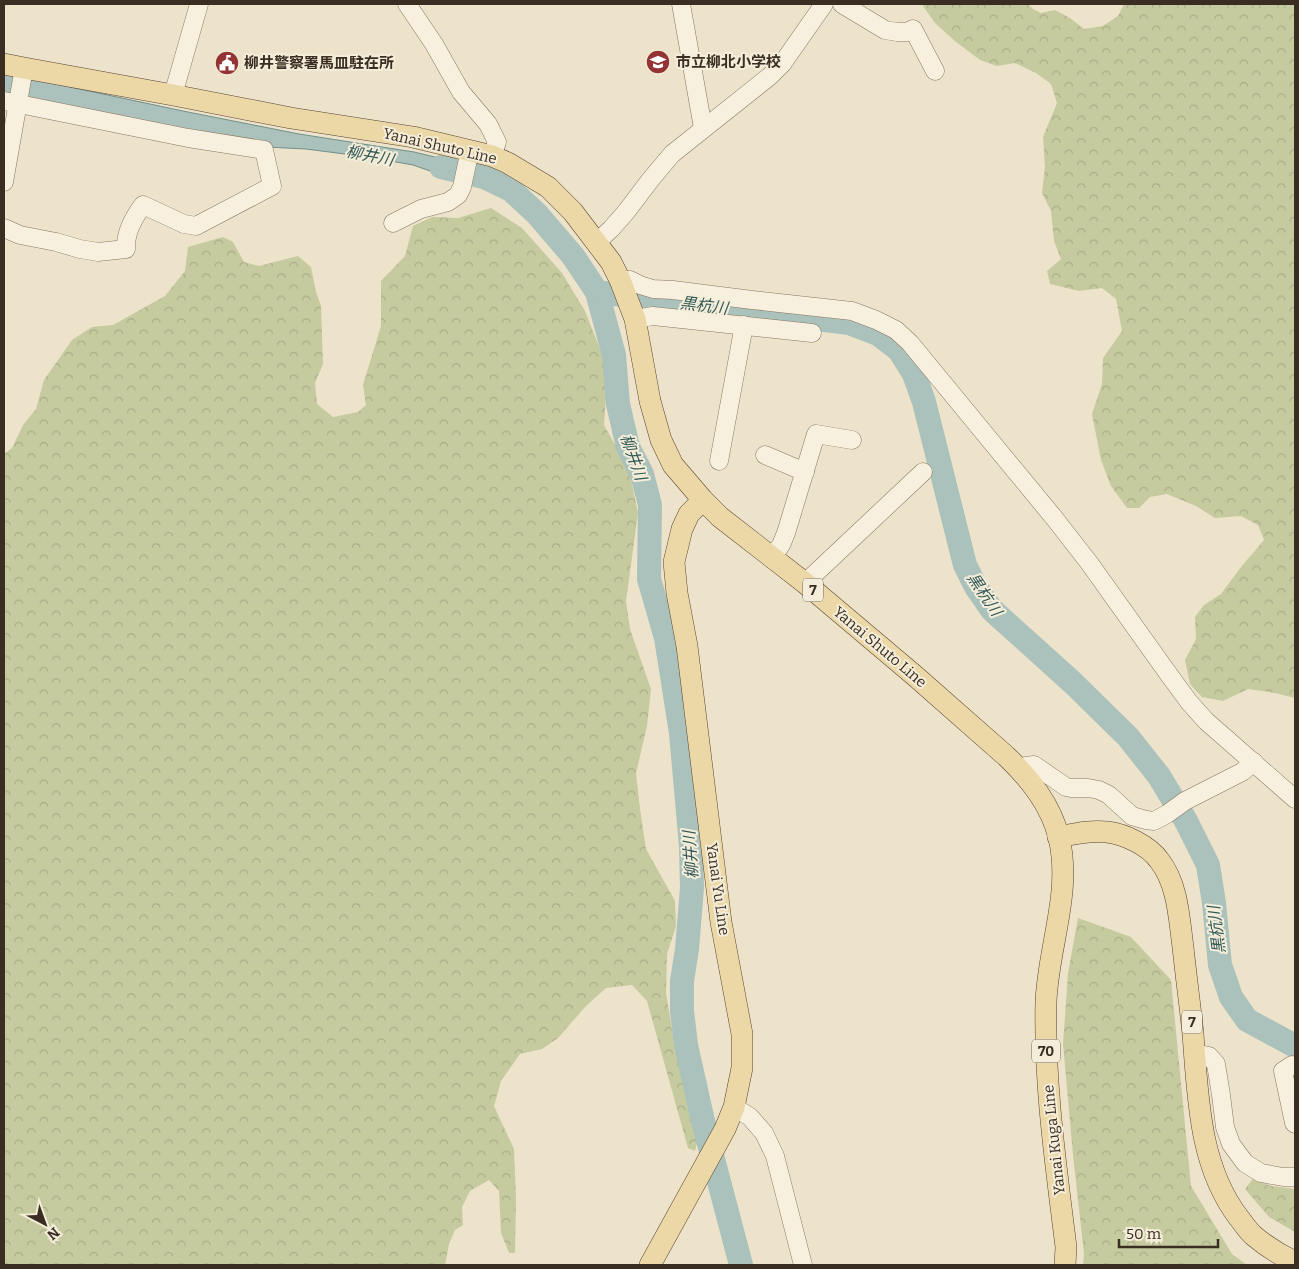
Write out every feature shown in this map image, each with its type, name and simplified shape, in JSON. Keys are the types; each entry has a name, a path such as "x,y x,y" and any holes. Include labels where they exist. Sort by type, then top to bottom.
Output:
{"main road":[{"name":"Yanai Shuto Line","path":"16,69 173,95 292,118 413,137 469,154 492,156 508,163 548,187 573,212 597,242 611,262 621,282 633,313 650,401 661,440 673,465 703,500 720,516 914,675 1020,770 1043,800 1058,837"},
{"name":"Yanai Yu Line","path":"650,1265 725,1129 734,1107 742,1068 742,1034 721,922 688,655 677,593 674,562 682,528 689,514 703,500"},
{"name":"7","path":"1058,837 1082,832 1108,832 1126,837 1144,845 1159,860 1170,878 1177,907 1205,1142 1215,1175 1230,1206 1252,1234 1279,1254 1295,1262"},
{"name":"Yanai Kuga Line","path":"1058,837 1063,862 1063,886 1060,919 1051,960 1046,1001 1046,1066 1066,1247 1065,1265"}],"street":[{"path":"173,95 199,4"},
{"path":"408,4 434,44 461,92 488,124 497,142 492,156"},
{"path":"680,4 703,128"},
{"path":"597,242 626,212 650,179 672,154 770,76 782,64 824,4"},
{"path":"842,4 885,30 906,32 912,29 935,71"},
{"path":"4,182 16,69"},
{"path":"4,228 20,235 80,249 98,252 126,249 134,218 143,205 184,224 196,226 272,186 264,150 188,138 13,102"},
{"path":"394,223 421,209 448,202 458,195 462,187 469,154"},
{"path":"621,282 630,280 653,289 852,311 896,330 910,343 1067,534 1189,702 1206,721 1295,799"},
{"path":"633,313 812,333"},
{"path":"719,461 744,325"},
{"path":"771,558 781,545 786,533 816,434 852,440"},
{"path":"765,454 804,472"},
{"path":"805,584 923,472"},
{"path":"1020,770 1026,766 1034,766 1066,787 1099,790 1109,795 1132,816 1154,821 1185,801 1242,772 1254,762"},
{"path":"1195,1057 1209,1056 1216,1064 1224,1127 1231,1144 1245,1163 1261,1173 1295,1177"},
{"path":"1295,1066 1292,1065 1282,1071 1295,1124"},
{"path":"734,1107 750,1117 764,1133 775,1156 803,1265"}],"green space":[{"path":"924,4 1028,4 1041,13 1055,10 1070,18 1084,29 1103,26 1118,16 1124,4 1295,4 1295,698 1248,689 1223,701 1202,697 1190,684 1185,660 1196,639 1195,617 1204,605 1221,594 1264,540 1258,525 1241,516 1215,518 1196,506 1167,494 1150,497 1139,508 1127,508 1111,486 1101,460 1092,414 1102,384 1103,358 1122,331 1116,299 1102,288 1079,291 1050,284 1047,271 1061,259 1054,241 1051,211 1042,193 1045,167 1043,137 1057,103 1051,84 1036,73 1015,63 997,66 980,60 935,23 923,6"},
{"path":"491,208 522,228 562,273 585,311 608,369 604,425 629,470 638,513 626,601 630,629 651,689 647,726 636,773 640,809 646,849 675,901 676,926 667,954 666,993 675,1048 698,1139 695,1151 688,1148 647,1001 632,985 606,988 586,1006 558,1038 542,1049 520,1054 501,1081 494,1106 514,1149 516,1199 515,1253 509,1253 501,1233 499,1191 489,1180 470,1191 462,1207 463,1225 455,1230 449,1244 445,1265 4,1265 4,454 12,448 23,425 36,409 44,380 72,340 92,327 113,325 165,296 185,271 188,247 223,237 233,242 244,262 259,266 298,256 311,267 321,306 323,364 315,383 317,404 333,417 358,412 366,405 363,385 381,326 381,281 405,256 413,226 432,217 458,218"},
{"path":"1078,918 1131,937 1171,980 1191,1186 1232,1254 1247,1265 1083,1265 1084,1254 1063,1044 1068,973"},
{"path":"1253,1179 1271,1186 1295,1189 1295,1232 1269,1217 1245,1189"}],"water":[{"path":"4,73 299,134 414,152 460,163 456,180 413,165 368,157 306,149 267,147 4,94"}],"waterway":[{"name":"柳井川","path":"441,167 484,177 511,190 537,214 573,256 597,292 614,355 618,404 628,447 642,474 650,505 649,579 666,638 681,733 691,846 692,888 687,949 682,981 682,1011 686,1045 703,1121 741,1265"},
{"name":"黒杭川","path":"607,293 849,323 878,334 899,350 914,374 924,402 965,565 976,587 992,610 1073,683 1128,737 1159,776 1186,821 1208,865 1220,965 1231,997 1247,1020 1295,1046"}],"place":[{"name":"市立柳北小学校","path":"658,62"},
{"name":"柳井警察署馬皿駐在所","path":"227,63"}]}
